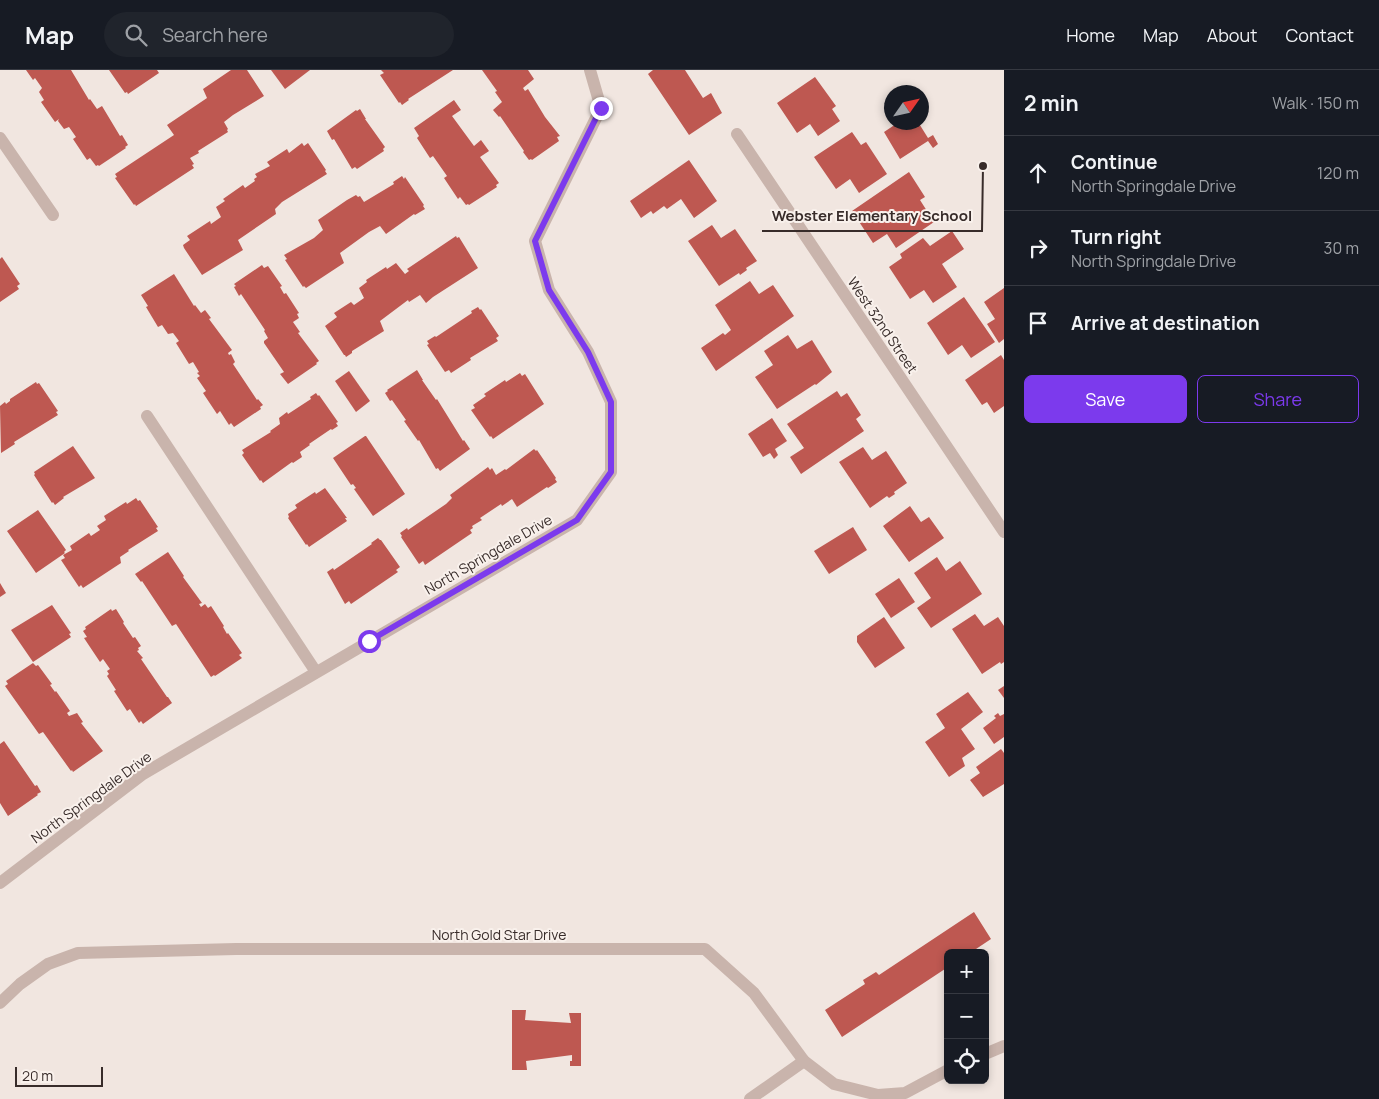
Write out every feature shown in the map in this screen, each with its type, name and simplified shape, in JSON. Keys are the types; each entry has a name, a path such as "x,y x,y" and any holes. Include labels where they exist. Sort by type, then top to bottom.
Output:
{"street":[{"name":"North Springdale Drive","path":"0,883 144,774 577,520 611,472 611,402 588,352 549,290 535,241 601,108 590,70"},
{"name":"West 32nd Street","path":"737,134 1004,532"},
{"path":"0,138 53,215"},
{"path":"147,416 316,672"},
{"name":"North Gold Star Drive","path":"0,1003 20,984 48,964 78,952 246,949 705,949 754,993 804,1061 834,1084 877,1097 905,1093 944,1072"},
{"path":"989,1052 1004,1046"},
{"path":"750,1099 804,1061"}],"building":[{"path":"26,70 71,70 89,100 97,109 102,106 120,136 122,135 128,145 126,148 99,166 96,166 90,158 87,160 73,139 76,137 69,127 64,129 58,121 59,119 55,122 41,102 44,100 39,92 42,88"},
{"path":"109,70 157,70 159,73 128,94 127,92 125,93"},
{"path":"231,70 247,70 264,96 224,122 228,132 190,158 194,168 136,206 134,205 115,178 117,177 115,174 174,135 167,125 207,98 203,89"},
{"path":"271,70 310,70 285,89"},
{"path":"381,70 453,70 408,99 402,105 380,75 384,73"},
{"path":"482,70 528,70 534,79 523,88 525,91 528,89 545,117 560,136 557,137 559,141 532,160 529,160 500,116 493,110 502,102 495,92 497,91"},
{"path":"653,70 685,70 703,98 711,93 722,113 689,135 648,74"},
{"path":"815,77 836,106 832,109 840,121 818,136 810,124 797,133 777,103"},
{"path":"454,100 461,110 452,116 474,146 481,140 489,151 480,157 499,183 496,185 497,187 469,205 466,205 460,197 458,199 444,178 447,176 433,156 430,158 417,138 419,136 414,128"},
{"path":"360,109 385,147 384,151 357,169 355,167 352,169 327,131"},
{"path":"887,130 923,130 928,138 933,135 938,144 933,148 928,141 900,159 884,132"},
{"path":"852,132 861,145 866,142 887,174 859,193 850,179 836,189 814,157"},
{"path":"302,143 304,146 308,143 327,174 282,202 275,209 276,214 238,240 243,250 202,275 184,248 183,245 190,240 187,236 210,221 211,224 221,217 216,207 225,201 223,199 243,185 245,188 255,181 254,179 257,177 255,174 270,166 267,162 287,149 289,153"},
{"path":"689,160 717,201 694,218 681,199 667,209 664,206 653,214 651,211 641,218 630,201"},
{"path":"909,172 925,197 920,200 934,222 896,248 887,234 873,243 852,211"},
{"path":"402,176 404,179 405,177 425,209 414,214 386,234 380,226 369,232 340,253 344,263 306,288 303,287 285,260 287,259 284,255 314,238 323,230 318,220 347,200 356,195 360,196 364,202 394,184 393,182"},
{"path":"712,225 721,238 735,229 757,261 746,268 747,270 740,275 739,273 719,286 688,241"},
{"path":"952,231 964,249 942,264 957,287 933,303 924,290 910,299 889,267 902,258 900,254 923,238 930,246"},
{"path":"456,236 457,238 459,237 478,268 426,303 420,295 409,302 408,300 380,321 384,331 352,351 346,357 325,326 337,317 334,313 351,302 354,305 364,298 359,288 367,282 366,280 386,267 387,269 396,263 405,274 409,271 407,269"},
{"path":"2,257 20,284 17,286 19,289 0,302 0,259"},
{"path":"262,265 264,268 268,266 282,286 280,287 284,294 286,293 299,313 297,314 299,318 293,322 300,332 298,333 319,361 288,384 280,374 284,372 264,343 268,338 265,330 241,294 239,296 234,287 236,286 234,284"},
{"path":"174,274 194,306 201,313 205,310 211,318 209,319 232,350 228,353 229,355 231,354 235,362 233,364 257,400 263,405 260,407 261,409 234,427 231,423 229,425 220,411 217,414 203,393 206,391 197,378 200,376 197,373 199,372 193,362 189,364 176,343 179,341 173,333 168,334 162,325 158,327 141,295"},
{"path":"750,281 759,294 773,285 794,316 716,371 701,348 723,333 725,335 731,330 715,305"},
{"path":"1004,288 1004,339 999,343 987,324 995,319 984,302"},
{"path":"964,297 995,342 971,358 962,345 948,355 927,323"},
{"path":"478,307 499,336 496,338 498,341 470,358 471,360 451,373 449,370 445,372 427,345 429,344 427,341 472,313 471,311"},
{"path":"788,335 797,349 812,340 832,372 816,385 777,409 755,377 773,365 764,351"},
{"path":"1001,355 1004,360 1004,406 994,413 987,402 982,405 965,380"},
{"path":"417,370 470,449 440,471 438,468 436,469 419,440 404,421 406,420 385,393"},
{"path":"349,371 370,401 356,412 335,381"},
{"path":"520,373 522,376 525,374 544,404 493,439 471,410 475,408 473,405 486,396 484,394 505,380 506,382"},
{"path":"36,382 37,384 39,383 58,411 56,412 58,415 14,442 15,444 1,453 0,406 5,402 6,404 10,399"},
{"path":"837,391 841,397 847,393 861,415 856,419 864,431 801,474 790,457 804,448 787,424"},
{"path":"316,393 338,422 336,423 338,426 309,444 300,452 302,457 263,483 242,455 244,453 242,450 271,432 280,424 279,418 311,399 310,397"},
{"path":"772,418 787,441 775,449 778,455 774,459 770,453 763,457 748,434"},
{"path":"365,436 405,494 373,516 354,489 356,488 353,484 351,485 333,458"},
{"path":"73,446 95,478 63,497 55,505 34,475 34,472"},
{"path":"863,447 872,460 886,451 907,483 894,492 895,494 889,498 887,496 870,508 839,462"},
{"path":"534,449 537,450 557,482 517,507 512,499 502,506 501,504 480,518 482,520 472,526 473,528 470,530 472,533 425,565 423,561 419,564 400,533 407,528 408,530 446,504 452,498 450,495 488,467 490,470 492,468 496,475 506,470"},
{"path":"325,488 347,518 345,518 347,521 309,547 288,518 288,514 297,508 295,505"},
{"path":"136,498 138,501 140,500 158,527 156,528 158,531 128,550 120,557 121,563 83,588 81,585 79,587 61,560 65,558 63,555 72,550 70,546 89,533 91,536 100,530 97,526 106,520 104,516"},
{"path":"910,506 921,522 929,517 944,538 909,562 883,526"},
{"path":"38,510 66,550 65,553 36,573 7,531"},
{"path":"853,527 867,550 829,574 814,551"},
{"path":"378,538 400,567 396,570 398,572 351,604 349,601 345,604 327,572 333,568 334,570"},
{"path":"168,552 202,603 199,604 201,607 205,604 208,608 211,606 227,634 242,653 239,655 242,658 215,676 211,677 176,624 172,626 142,581 135,574"},
{"path":"937,557 946,571 960,561 982,594 931,628 917,608 931,598 914,573"},
{"path":"899,578 915,602 891,618 875,594"},
{"path":"0,583 6,593 0,597"},
{"path":"52,605 71,633 69,634 71,637 33,662 11,630"},
{"path":"111,609 112,611 116,609 133,638 135,637 141,646 137,651 143,658 141,659 172,703 143,724 141,721 139,723 130,709 127,711 107,676 109,674 107,671 110,669 103,659 100,662 84,638 87,637 83,631 86,629 85,627"},
{"path":"975,614 984,626 998,617 1004,626 1004,662 1001,664 1000,662 982,674 952,629"},
{"path":"884,617 905,648 875,668 857,642 857,636"},
{"path":"33,663 36,666 38,665 52,684 50,685 70,711 67,713 69,716 77,713 83,722 81,723 103,751 73,772 43,732 39,734 5,686 8,684 6,681"},
{"path":"1004,686 1004,698 998,690"},
{"path":"968,692 983,712 961,729 975,749 962,758 965,766 949,777 925,742 945,728 936,714"},
{"path":"998,713 1000,716 1004,714 1004,737 994,744 983,728 996,718 994,716"},
{"path":"4,741 41,792 8,816 0,803 0,744"},
{"path":"1001,749 1004,753 1004,784 983,797 970,780 980,773 976,767"},
{"path":"974,912 991,939 976,949 944,949 944,970 842,1037 825,1010 865,984 863,980 876,972 879,975"},
{"path":"512,1010 526,1010 525,1020 571,1023 569,1013 581,1013 581,1066 570,1066 572,1055 526,1061 527,1070 512,1070"}],"place":[{"name":"Webster Elementary School","path":"983,166"}],"route":[{"path":"369,641 577,520 611,472 611,402 588,352 549,290 535,241 601,108"}]}
